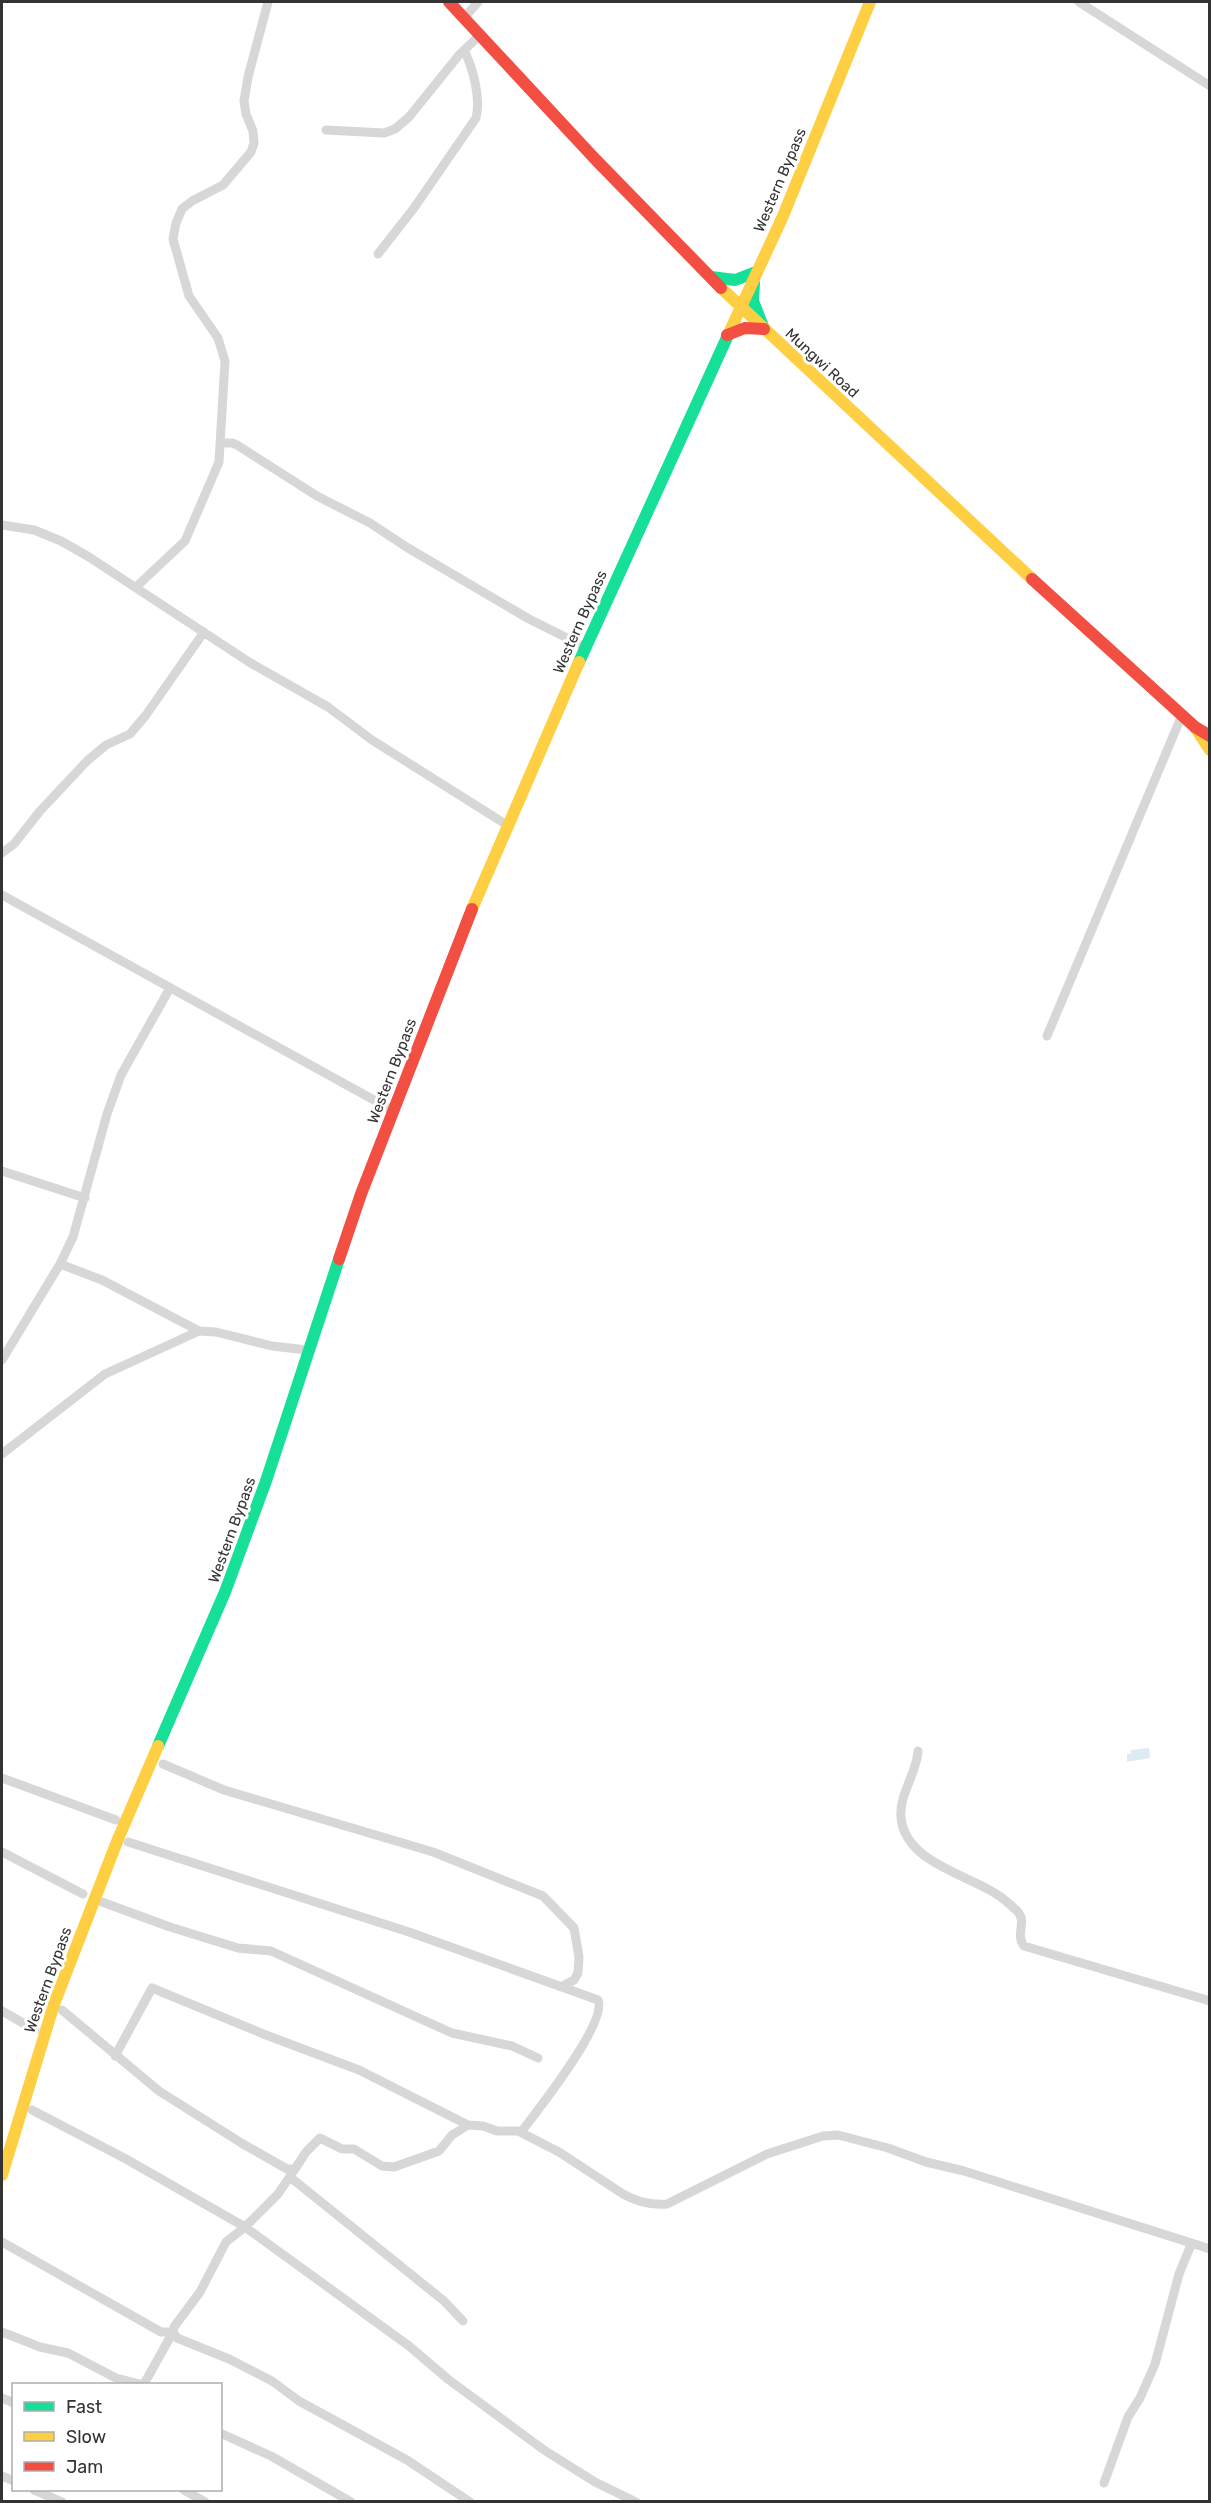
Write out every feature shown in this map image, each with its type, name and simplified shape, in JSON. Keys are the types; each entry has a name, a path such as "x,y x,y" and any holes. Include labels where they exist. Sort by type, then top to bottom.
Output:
{"main road":[{"name":"Mungwi Road","path":"449,2 596,160 740,306 962,516 1182,716 1209,736"},
{"name":"Western Bypass","path":"2,2175 54,2004 118,1839 225,1592 266,1481 307,1350 392,1110 507,825 585,647 783,216 870,2"},
{"path":"711,277 727,282 743,280 756,272"},
{"path":"727,335 744,328 764,329 753,301 756,272"},
{"name":"Mungwi Road","path":"1195,727 1209,750"}],"street":[{"path":"136,587 185,541 219,462 225,361 218,338 189,296 176,253 174,238 176,223 182,209 192,201 224,185 251,152 254,142 253,131 246,114 244,101 268,2"},
{"path":"465,18 478,2"},
{"path":"1079,2 1209,86"},
{"path":"326,130 384,133 395,129 409,117 464,50 480,35"},
{"path":"378,254 414,208 476,118 478,108 471,69 464,50"},
{"path":"220,443 232,443 317,496 370,523 529,619 585,647"},
{"path":"2,525 23,527 61,541 136,587 249,662 328,707 372,740 507,825"},
{"path":"2,853 14,844 40,811 87,761 106,745 130,735 204,632"},
{"path":"1047,1036 1182,716"},
{"path":"2,895 392,1110"},
{"path":"2,1360 60,1264 73,1237 107,1114 121,1075 170,988"},
{"path":"2,1170 85,1198"},
{"path":"60,1264 102,1280 199,1331 216,1332 272,1346 307,1350"},
{"path":"2,1454 105,1374 199,1331"},
{"path":"918,1751 917,1763 903,1800 900,1816 904,1833 912,1845 924,1854 996,1893 1019,1913 1022,1920 1020,1939 1024,1946 1209,2001"},
{"path":"163,1764 186,1776 224,1790 433,1852 543,1896 574,1928 579,1957 578,1973 574,1980 561,1987"},
{"path":"2,1778 116,1821"},
{"path":"128,1842 409,1932 598,2000 600,2009 596,2023 567,2071 522,2132"},
{"path":"2,1852 83,1894"},
{"path":"102,1902 170,1927 238,1948 271,1952 452,2033 512,2046 538,2058"},
{"path":"115,2056 152,1988 359,2070 468,2125 483,2126 497,2131 522,2132 636,2201 667,2204 767,2154 823,2136 838,2135 964,2171 1209,2249"},
{"path":"62,2010 159,2091 293,2173 444,2301 463,2321"},
{"path":"2,2011 35,2030"},
{"path":"32,2110 126,2159 245,2227 409,2346 449,2380 544,2450 595,2482 636,2502"},
{"path":"143,2383 174,2327 200,2292 226,2242 245,2227 278,2194 306,2152 320,2138 342,2149 354,2149 382,2166 394,2167 439,2151 452,2135 468,2125"},
{"path":"2,2242 160,2332 173,2332"},
{"path":"1104,2483 1121,2433 1155,2364 1179,2274 1191,2245"},
{"path":"2,2332 40,2348 68,2353 116,2378 135,2383"},
{"path":"173,2332 177,2338 229,2359 272,2381 299,2401 408,2460 470,2502"},
{"path":"222,2434 271,2456 351,2502"},
{"path":"36,2491 62,2502"},
{"path":"186,2491 205,2502"}],"shaded area":[{"path":"1149,1748 1150,1758 1127,1762 1127,1754 1131,1754 1131,1750"}],"traffic: fast":[{"path":"711,277 735,280 756,272"},
{"path":"754,283 753,301 764,329"},
{"path":"579,662 729,333"},
{"path":"158,1746 225,1592 266,1481 339,1259"}],"traffic: slow":[{"path":"729,333 783,216 870,2"},
{"path":"721,288 1032,579"},
{"path":"472,909 579,662"},
{"path":"1196,729 1210,750"},
{"path":"2,2175 54,2004 118,1839 158,1746"}],"traffic: jam":[{"path":"449,2 596,160 721,288"},
{"path":"727,335 745,328 764,329"},
{"path":"1032,579 1195,727 1210,736"},
{"path":"339,1259 361,1194 472,909"}]}
